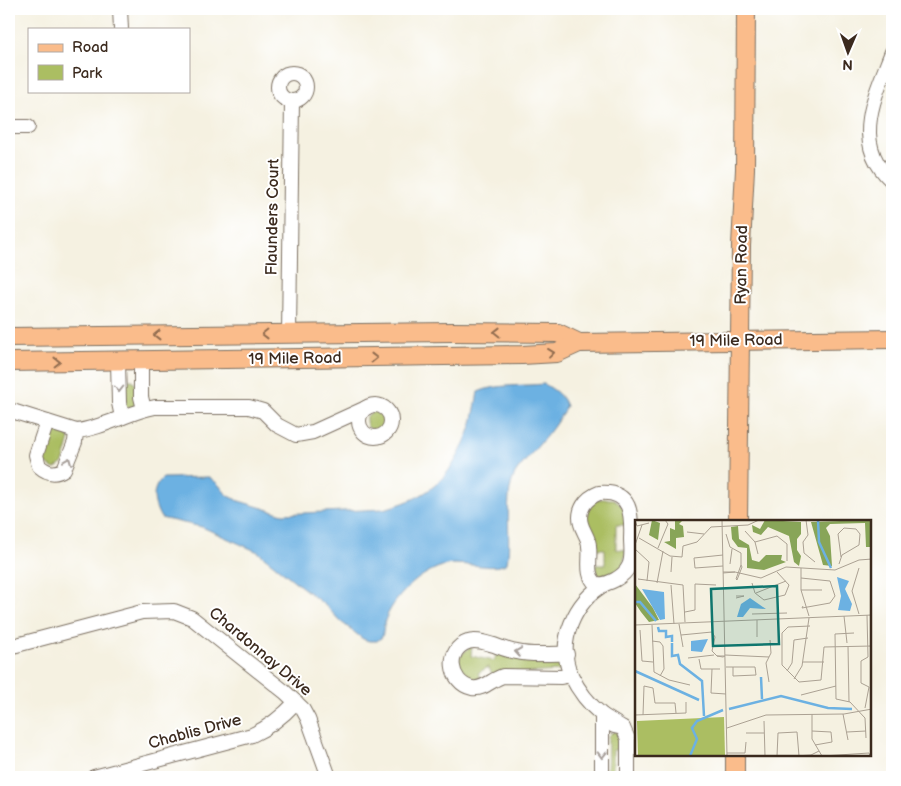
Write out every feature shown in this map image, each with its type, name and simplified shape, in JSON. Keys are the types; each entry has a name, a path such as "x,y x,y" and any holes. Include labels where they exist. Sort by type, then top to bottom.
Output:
{"main road":[{"name":"Ryan Road","path":"738,520 741,246 745,169 746,9"},
{"name":"19 Mile Road","path":"9,337 337,333 558,333 579,342 892,339"},
{"path":"325,358 338,350 340,341 337,333"},
{"path":"522,355 527,352 530,345 531,341 528,333"},
{"path":"115,361 109,353 110,344 112,340 121,335"},
{"name":"19 Mile Road","path":"9,362 522,355 558,353 579,342"},
{"path":"735,756 735,777"}],"street":[{"path":"120,9 120,28"},
{"path":"890,180 872,151 868,138 872,104 892,52"},
{"name":"Flaunders Court","path":"289,334 292,101"},
{"path":"9,127 28,127"},
{"path":"115,361 122,417"},
{"path":"140,361 141,397 144,409"},
{"path":"9,410 76,431 155,407 248,407 263,411 277,425 296,435 313,432 368,407 378,405 387,410 391,420 388,430 380,437 369,436 364,433 359,424 360,414 368,407"},
{"path":"344,419 359,424"},
{"path":"47,422 36,455 39,466 48,472 55,473 64,468 75,442 76,431"},
{"path":"589,595 589,544 581,523 582,510 584,504 593,496 600,493 613,493 625,501 631,512 630,566 621,576 589,595 576,612 568,634 567,654 570,675 582,694 602,715 623,728 628,739 628,777"},
{"path":"590,576 596,584 605,584"},
{"name":"Chardonnay Drive","path":"9,647 142,612 174,611 200,624 302,708 308,719 329,777"},
{"path":"567,654 522,653 474,641 462,645 454,654 453,668 458,681 472,688 485,686 503,676 570,675"},
{"name":"Chablis Drive","path":"94,777 252,735 279,719 296,702"},
{"path":"602,715 602,777"},
{"path":"602,732 610,726 623,728"}],"green space":[{"path":"133,380 134,383 136,401 134,407 126,408 123,383"},
{"path":"372,411 380,411 386,417 386,425 380,431 372,431 366,425 366,417"},
{"path":"56,431 70,439 63,463 54,469 41,460 51,432"},
{"path":"598,499 614,499 624,508 626,525 616,525 616,549 626,550 623,567 611,576 604,578 597,576 595,565 605,565 605,549 595,549 586,519 587,510"},
{"path":"472,646 471,656 494,661 497,652 559,659 562,661 562,669 559,671 493,675 488,667 478,673 482,681 476,682 463,677 459,663 463,653"},
{"path":"616,731 620,733 623,750 613,750 613,776 622,777 607,777 608,736"}],"water":[{"path":"544,384 558,393 566,406 553,428 516,472 511,483 507,563 490,567 453,564 433,570 423,576 404,591 397,600 385,620 382,637 377,641 363,639 340,621 327,607 258,552 202,527 161,518 156,507 154,497 156,487 163,478 209,477 227,495 239,501 283,514 383,509 397,505 431,489 448,472 470,430 478,392 501,386"}]}
